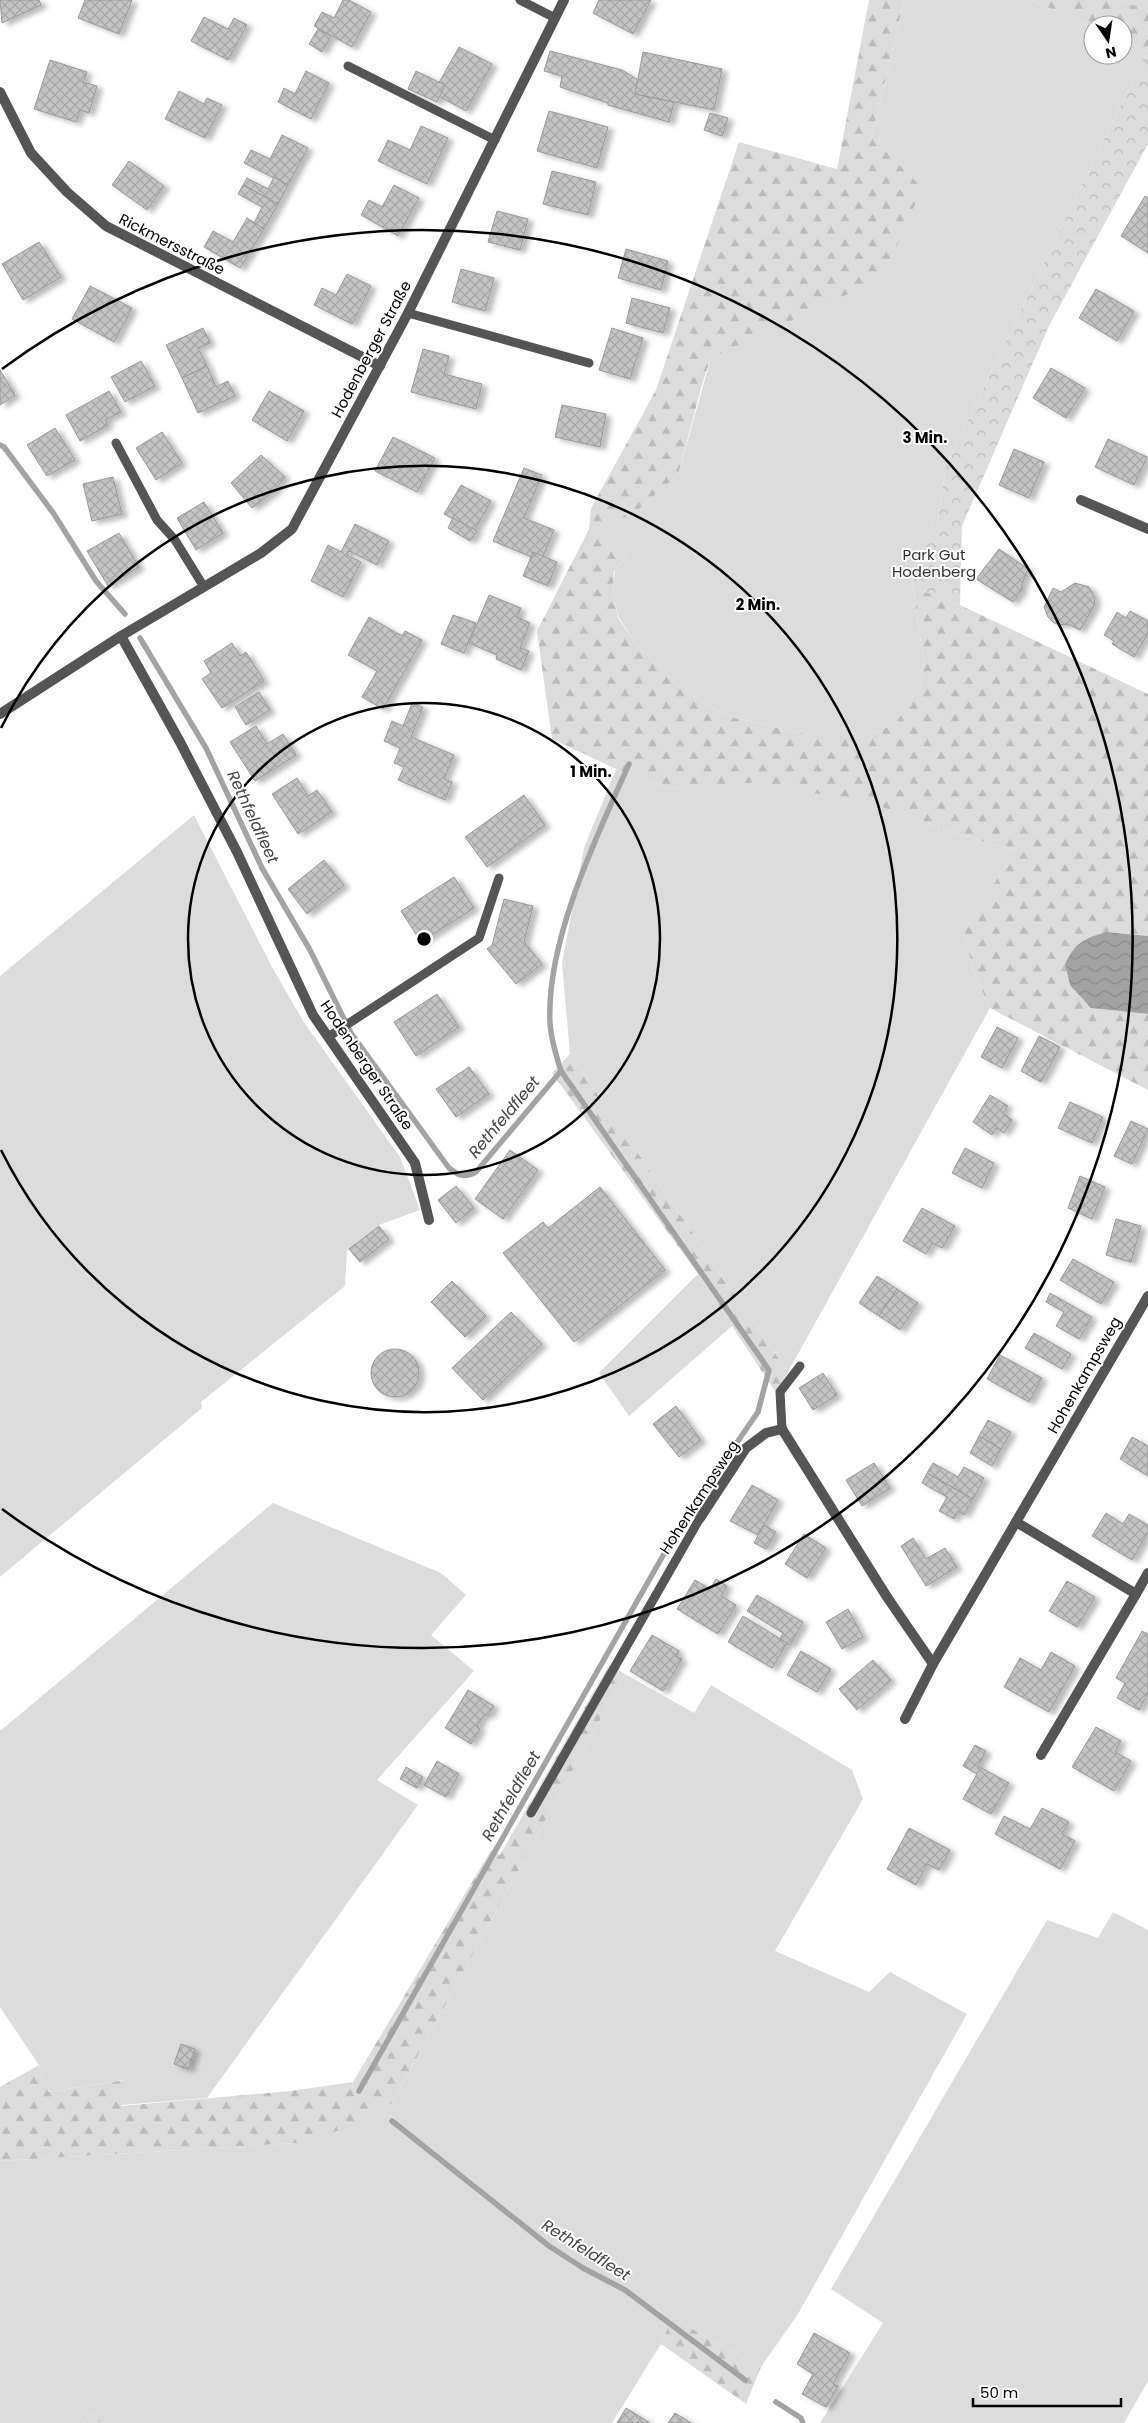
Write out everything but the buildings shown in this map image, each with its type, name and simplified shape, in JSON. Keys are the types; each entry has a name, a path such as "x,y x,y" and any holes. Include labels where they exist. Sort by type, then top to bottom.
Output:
{"street":[{"name":"Hodenberger Straße","path":"0,714 121,636 261,553 292,529 408,312 564,0"},
{"name":"Rickmersstraße","path":"0,92 31,153 67,192 106,226 380,366"},
{"path":"1081,500 1148,529"},
{"name":"Hodenberger Straße","path":"121,636 180,742 237,852 313,1015 415,1163 429,1220"},
{"name":"Hohenkampsweg","path":"905,1719 933,1664 1148,1296"},
{"path":"782,1429 887,1597 933,1664"},
{"name":"Hohenkampsweg","path":"700,1518 746,1448 766,1433 782,1429"},
{"path":"1016,1522 1136,1594"},
{"path":"1041,1755 1148,1572"}],"lane":[{"path":"520,0 555,18"},
{"path":"348,66 494,140"},
{"path":"408,312 589,363"},
{"path":"116,444 156,520 175,540 204,587"},
{"path":"328,1037 479,938 499,878"},
{"path":"782,1429 780,1392 800,1366"},
{"name":"Hohenkampsweg","path":"531,1813 700,1518"}],"green space":[{"path":"869,0 904,0 872,136 922,188 883,278 711,358 678,475 632,515 590,529 628,554 614,571 613,590 618,618 633,640 684,691 727,716 805,734 870,734 895,724 920,685 924,663 913,587 960,605 1148,694 1148,936 1107,932 1091,1008 1148,1014 1148,1090 990,1008 973,970 964,932 1015,850 980,841 879,806 757,782 673,789 616,769 552,739 537,631 589,529 591,508 656,390 739,142 837,169"},
{"path":"904,0 1031,0 1083,23 1083,65 1133,65 1133,45 1147,51 946,465 938,521 903,554 913,587 924,663 920,685 895,724 870,734 805,734 727,716 684,691 633,640 618,616 613,590 615,570 628,554 589,529 632,515 678,475 711,358 922,188 872,136"},
{"path":"1031,0 1123,0 1148,12 1148,49 1147,51 1133,45 1133,15 1083,15 1083,23"},
{"path":"1123,0 1148,0 1148,12"},
{"name":"Park Gut Hodenberg","path":"1148,49 1148,144 1049,326 962,526 960,605 913,587 903,554 938,521 946,465"},
{"path":"616,769 673,789 757,781 879,806 980,841 1015,850 964,932 973,970 990,1008 788,1372 570,1054 562,963 584,848"},
{"path":"194,815 273,969 305,1024 400,1157 420,1210 379,1225 347,1251 345,1286 201,1402 202,1408 0,1577 0,976"},
{"path":"570,1054 788,1372 776,1393 698,1274 552,1073"},
{"path":"698,1274 732,1326 629,1416 599,1373"},
{"path":"273,1503 441,1573 466,1595 431,1635 474,1671 377,1780 418,1805 207,2098 121,2105 123,2080 48,2092 39,2065 0,2007 0,1731"},
{"path":"609,1665 625,1674 392,2103 347,2128 296,2143 0,2161 0,2087 39,2065 48,2092 124,2080 121,2106 290,2091 353,2082 491,1850 500,1855"},
{"path":"625,1674 694,1713 711,1685 852,1770 863,1799 775,1951 869,1992 890,1972 967,2014 798,2314 761,2367 672,2318 661,2344 612,2423 104,2423 90,2414 83,2423 0,2423 0,2161 296,2143 392,2103"},
{"path":"1113,1912 1148,1930 1148,2381 1124,2423 820,2423 883,2323 831,2289 1047,1920 1098,1938"},
{"path":"672,2318 761,2367 746,2404 661,2344"},
{"path":"90,2414 104,2423 83,2423"}],"water":[{"path":"1107,932 1148,936 1148,1014 1091,1008 1070,985 1065,964 1073,951 1086,939"}],"waterway":[{"name":"Rethfeldfleet","path":"0,445 4,447 54,514 96,581 125,614"},
{"name":"Rethfeldfleet","path":"140,638 206,748 262,868 310,950 351,1033 449,1168 462,1175 476,1172 561,1071"},
{"name":"Rethfeldfleet","path":"629,764 588,857 565,925 556,958 551,991 550,1023 561,1071 769,1370 758,1412 698,1499"},
{"name":"Rethfeldfleet","path":"359,2091 686,1515"},
{"name":"Rethfeldfleet","path":"392,2121 549,2246 583,2268 625,2290 745,2380"},
{"name":"Rethfeldfleet","path":"776,2402 801,2418 803,2423"}]}
